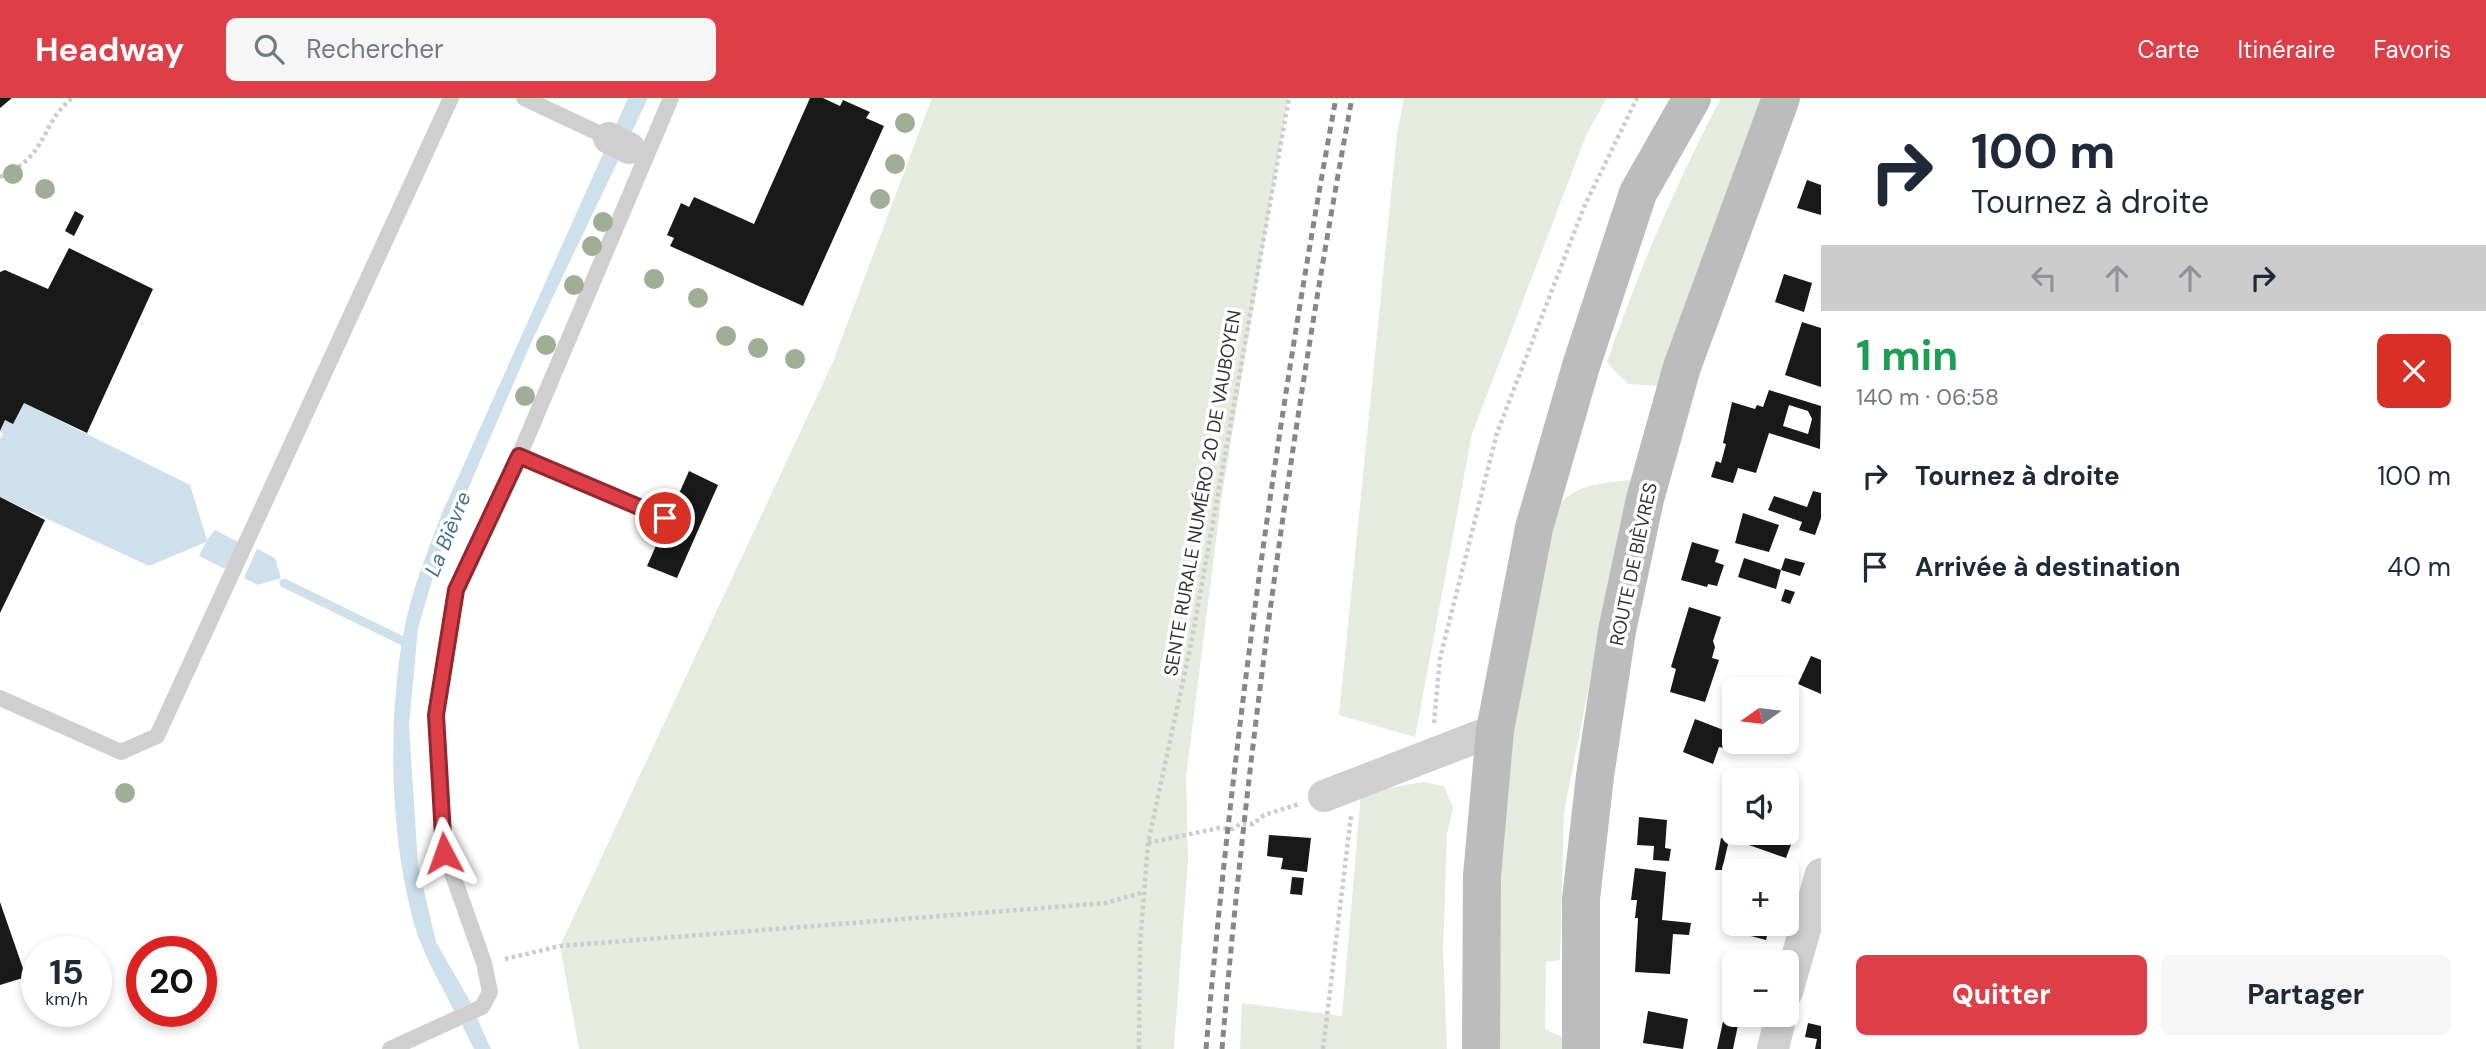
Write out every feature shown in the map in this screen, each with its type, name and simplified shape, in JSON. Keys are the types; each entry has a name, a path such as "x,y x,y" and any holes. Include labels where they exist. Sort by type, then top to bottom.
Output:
{"main road":[{"path":"1481,1049 1482,876 1495,730 1534,528 1581,366 1638,193 1692,98"},
{"name":"ROUTE DE BIÈVRES","path":"1581,1049 1581,899 1593,789 1617,631 1644,499 1682,367 1781,98"}],"street":[{"path":"1324,796 1495,730"},
{"path":"1799,950 1821,874"},
{"path":"1773,1049 1778,1027"}],"lane":[{"path":"0,698 121,752 156,736 451,98"},
{"path":"524,98 628,147"},
{"path":"390,1049 482,1007 490,992 484,963 444,853 436,715 456,590 519,456 628,147 671,98"},
{"path":"519,456 665,518"}],"path":[{"path":"0,177 28,160 41,146 64,104 72,98"},
{"name":"SENTE RURALE NUMÉRO 20 DE VAUBOYEN","path":"1139,1049 1140,944 1148,843 1192,639 1289,98"},
{"path":"1431,754 1440,658 1497,433 1584,207 1637,98"},
{"path":"1323,1049 1348,830 1360,782"},
{"path":"1148,843 1219,828 1233,829 1240,824 1253,824 1264,815 1324,796"},
{"path":"484,963 560,946 1106,903 1144,892"}],"shaded area":[{"path":"932,98 1288,98 1221,501 1186,777 1188,859 1174,1049 579,1049 560,946 833,362"},
{"path":"1404,98 1607,98 1587,133 1472,434 1415,737 1339,715 1397,134"},
{"path":"1721,98 1769,98 1658,386 1628,384 1607,363 1659,228"},
{"path":"1630,480 1564,812 1560,960 1546,962 1545,1029 1564,1038 1565,1049 1496,1049 1496,924 1516,692 1551,513 1569,496 1586,487"},
{"path":"1423,782 1444,786 1453,807 1447,834 1443,951 1447,1049 1240,1049 1242,1003 1342,1016 1361,793"}],"water":[{"name":"La Bièvre","path":"628,98 648,98 531,343 440,554 418,628 409,726 418,865 436,942 471,1003 454,1011 417,933 408,899 396,824 393,746 398,671 406,620 414,589 442,513"},
{"path":"24,403 190,485 207,540 215,530 240,543 225,569 199,556 206,542 149,566 0,497 0,439 3,434 0,432 5,420 13,423"},
{"path":"257,549 275,558 281,578 258,585 244,578"},
{"path":"477,1018 491,1049 474,1049 462,1025"}],"building":[{"path":"0,98 12,98 0,108"},
{"path":"810,98 823,98 840,106 843,100 870,112 866,118 884,126 803,306 670,246 674,238 667,235 681,203 689,207 694,197 754,224"},
{"path":"1807,180 1821,185 1821,215 1797,208"},
{"path":"75,211 84,216 74,236 65,231"},
{"path":"69,248 153,289 87,433 24,403 13,424 5,420 0,431 0,272 5,270 48,289"},
{"path":"1784,274 1812,283 1804,312 1775,302"},
{"path":"1802,322 1821,328 1821,387 1785,375"},
{"path":"1769,390 1821,406 1820,449 1769,433 1756,473 1738,468 1733,483 1711,477 1716,461 1721,463 1732,402 1755,409 1757,405 1763,407","holes":["1789,405 1808,411 1812,419 1808,434 1783,426"]},
{"path":"689,471 718,485 677,578 647,566"},
{"path":"1813,491 1821,493 1821,518 1815,535 1799,530 1802,522 1768,510 1774,496 1807,507"},
{"path":"0,497 45,520 0,613"},
{"path":"1743,513 1779,525 1769,552 1735,543"},
{"path":"1692,542 1719,550 1715,562 1724,565 1717,586 1708,584 1707,587 1681,580"},
{"path":"1744,558 1781,570 1776,589 1738,577"},
{"path":"1785,558 1805,563 1800,576 1781,570"},
{"path":"1785,589 1795,592 1790,604 1781,601"},
{"path":"1689,607 1721,617 1713,641 1715,647 1712,658 1719,660 1705,702 1670,692 1676,669 1671,667"},
{"path":"1811,656 1821,660 1821,694 1799,684"},
{"path":"1695,719 1722,729 1722,748 1719,747 1713,764 1683,752"},
{"path":"1639,817 1667,820 1665,848 1671,849 1669,861 1653,860 1654,846 1637,845"},
{"path":"1269,835 1311,838 1307,872 1281,869 1283,858 1267,856"},
{"path":"1721,838 1722,845 1728,845 1725,859 1722,859 1722,870 1715,870"},
{"path":"1749,845 1791,845 1786,858"},
{"path":"1635,868 1666,872 1662,920 1691,923 1689,935 1673,934 1670,974 1635,972 1637,900 1631,900"},
{"path":"1292,877 1304,878 1302,895 1290,894"},
{"path":"0,902 21,963 21,979 0,985"},
{"path":"1751,936 1767,936 1766,940"},
{"path":"1648,1011 1688,1019 1683,1049 1643,1043"},
{"path":"1808,1023 1821,1026 1821,1049 1815,1049 1817,1039 1805,1037"},
{"path":"1722,1026 1738,1027 1733,1049 1717,1049"}],"waterway":[{"path":"284,583 411,645"}],"railway":[{"path":"1206,1049 1230,810 1260,572 1295,335 1336,98"},
{"path":"1222,1049 1246,810 1275,572 1311,334 1352,98"}],"route":[{"path":"444,853 436,715 456,590 519,456 665,518"}]}
